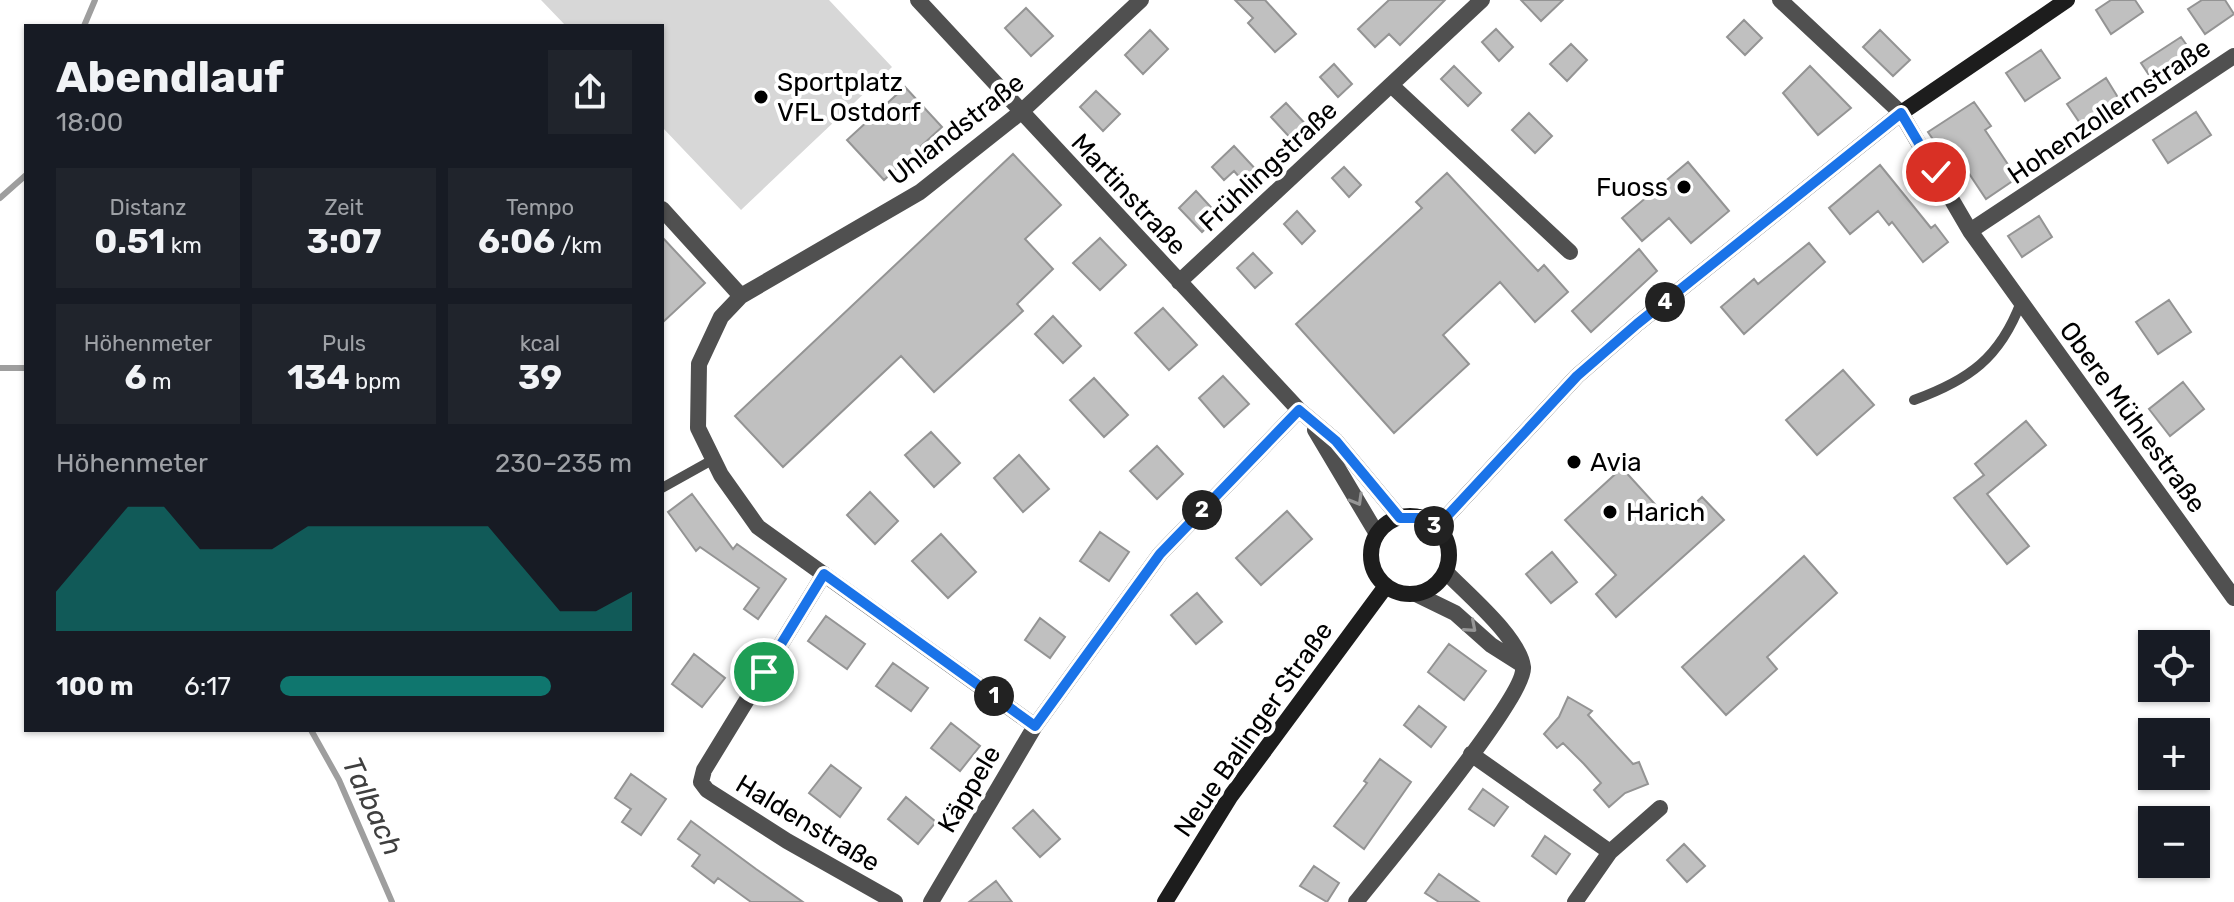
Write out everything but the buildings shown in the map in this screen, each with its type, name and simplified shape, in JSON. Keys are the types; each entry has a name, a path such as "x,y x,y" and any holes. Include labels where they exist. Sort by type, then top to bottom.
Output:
{"main road":[{"path":"1437,527 1577,376 1637,324 1901,113 2067,0"},
{"path":"1400,518 1423,518 1437,527 1446,538 1449,553 1446,572 1434,587 1416,594 1399,593 1386,586 1376,574 1371,559 1377,534 1387,524 1400,518"},
{"name":"Neue Balinger Straße","path":"1165,902 1230,797 1386,586"}],"street":[{"name":"Martinstraße","path":"918,0 1303,414 1336,441 1400,518"},
{"name":"Uhlandstraße","path":"1035,726 758,527 698,428 699,364 721,317 741,296 920,192 1021,112 1141,0"},
{"name":"Frühlingstraße","path":"1179,282 1482,0"},
{"name":"Obere Mühlestraße","path":"1780,0 1901,113 1970,231 2234,598"},
{"name":"Hohenzollernstraße","path":"1970,231 2234,56"},
{"path":"1391,85 1570,252"},
{"path":"664,211 741,296"},
{"name":"Martinstraße","path":"1303,414 1377,534"},
{"name":"Käppele","path":"931,902 1035,726 1160,554 1303,414"},
{"path":"1356,902 1471,754 1522,676 1523,665 1512,641 1446,572"},
{"name":"Haldenstraße","path":"824,574 704,770 701,782 707,790 787,841 895,902"},
{"path":"1416,594 1455,613 1491,645 1523,665"},
{"path":"1471,754 1610,852"},
{"path":"1575,902 1610,852 1660,808"}],"lane":[{"path":"1914,400 1955,385 1990,357 2010,331 2021,302"},
{"path":"664,487 714,459"}],"shaded area":[{"name":"Sportplatz VFL Ostdorf","path":"541,0 829,0 892,67 741,210 664,129 664,24 564,24"}],"waterway":[{"name":"Talbach","path":"85,24 95,0"},
{"name":"Talbach","path":"0,198 24,177"},
{"name":"Talbach","path":"0,368 24,368"},
{"name":"Talbach","path":"312,732 339,780 392,902"}],"place":[{"name":"Sportplatz VFL Ostdorf","path":"761,97"},
{"name":"Fuoss","path":"1684,187"},
{"name":"Avia","path":"1574,462"},
{"name":"Harich","path":"1610,512"}],"route":[{"path":"764,672 824,574 1035,726 1160,554 1299,410 1336,441 1400,518 1423,518 1437,527 1519,435 1577,376 1637,324 1901,113 1936,172"}]}
